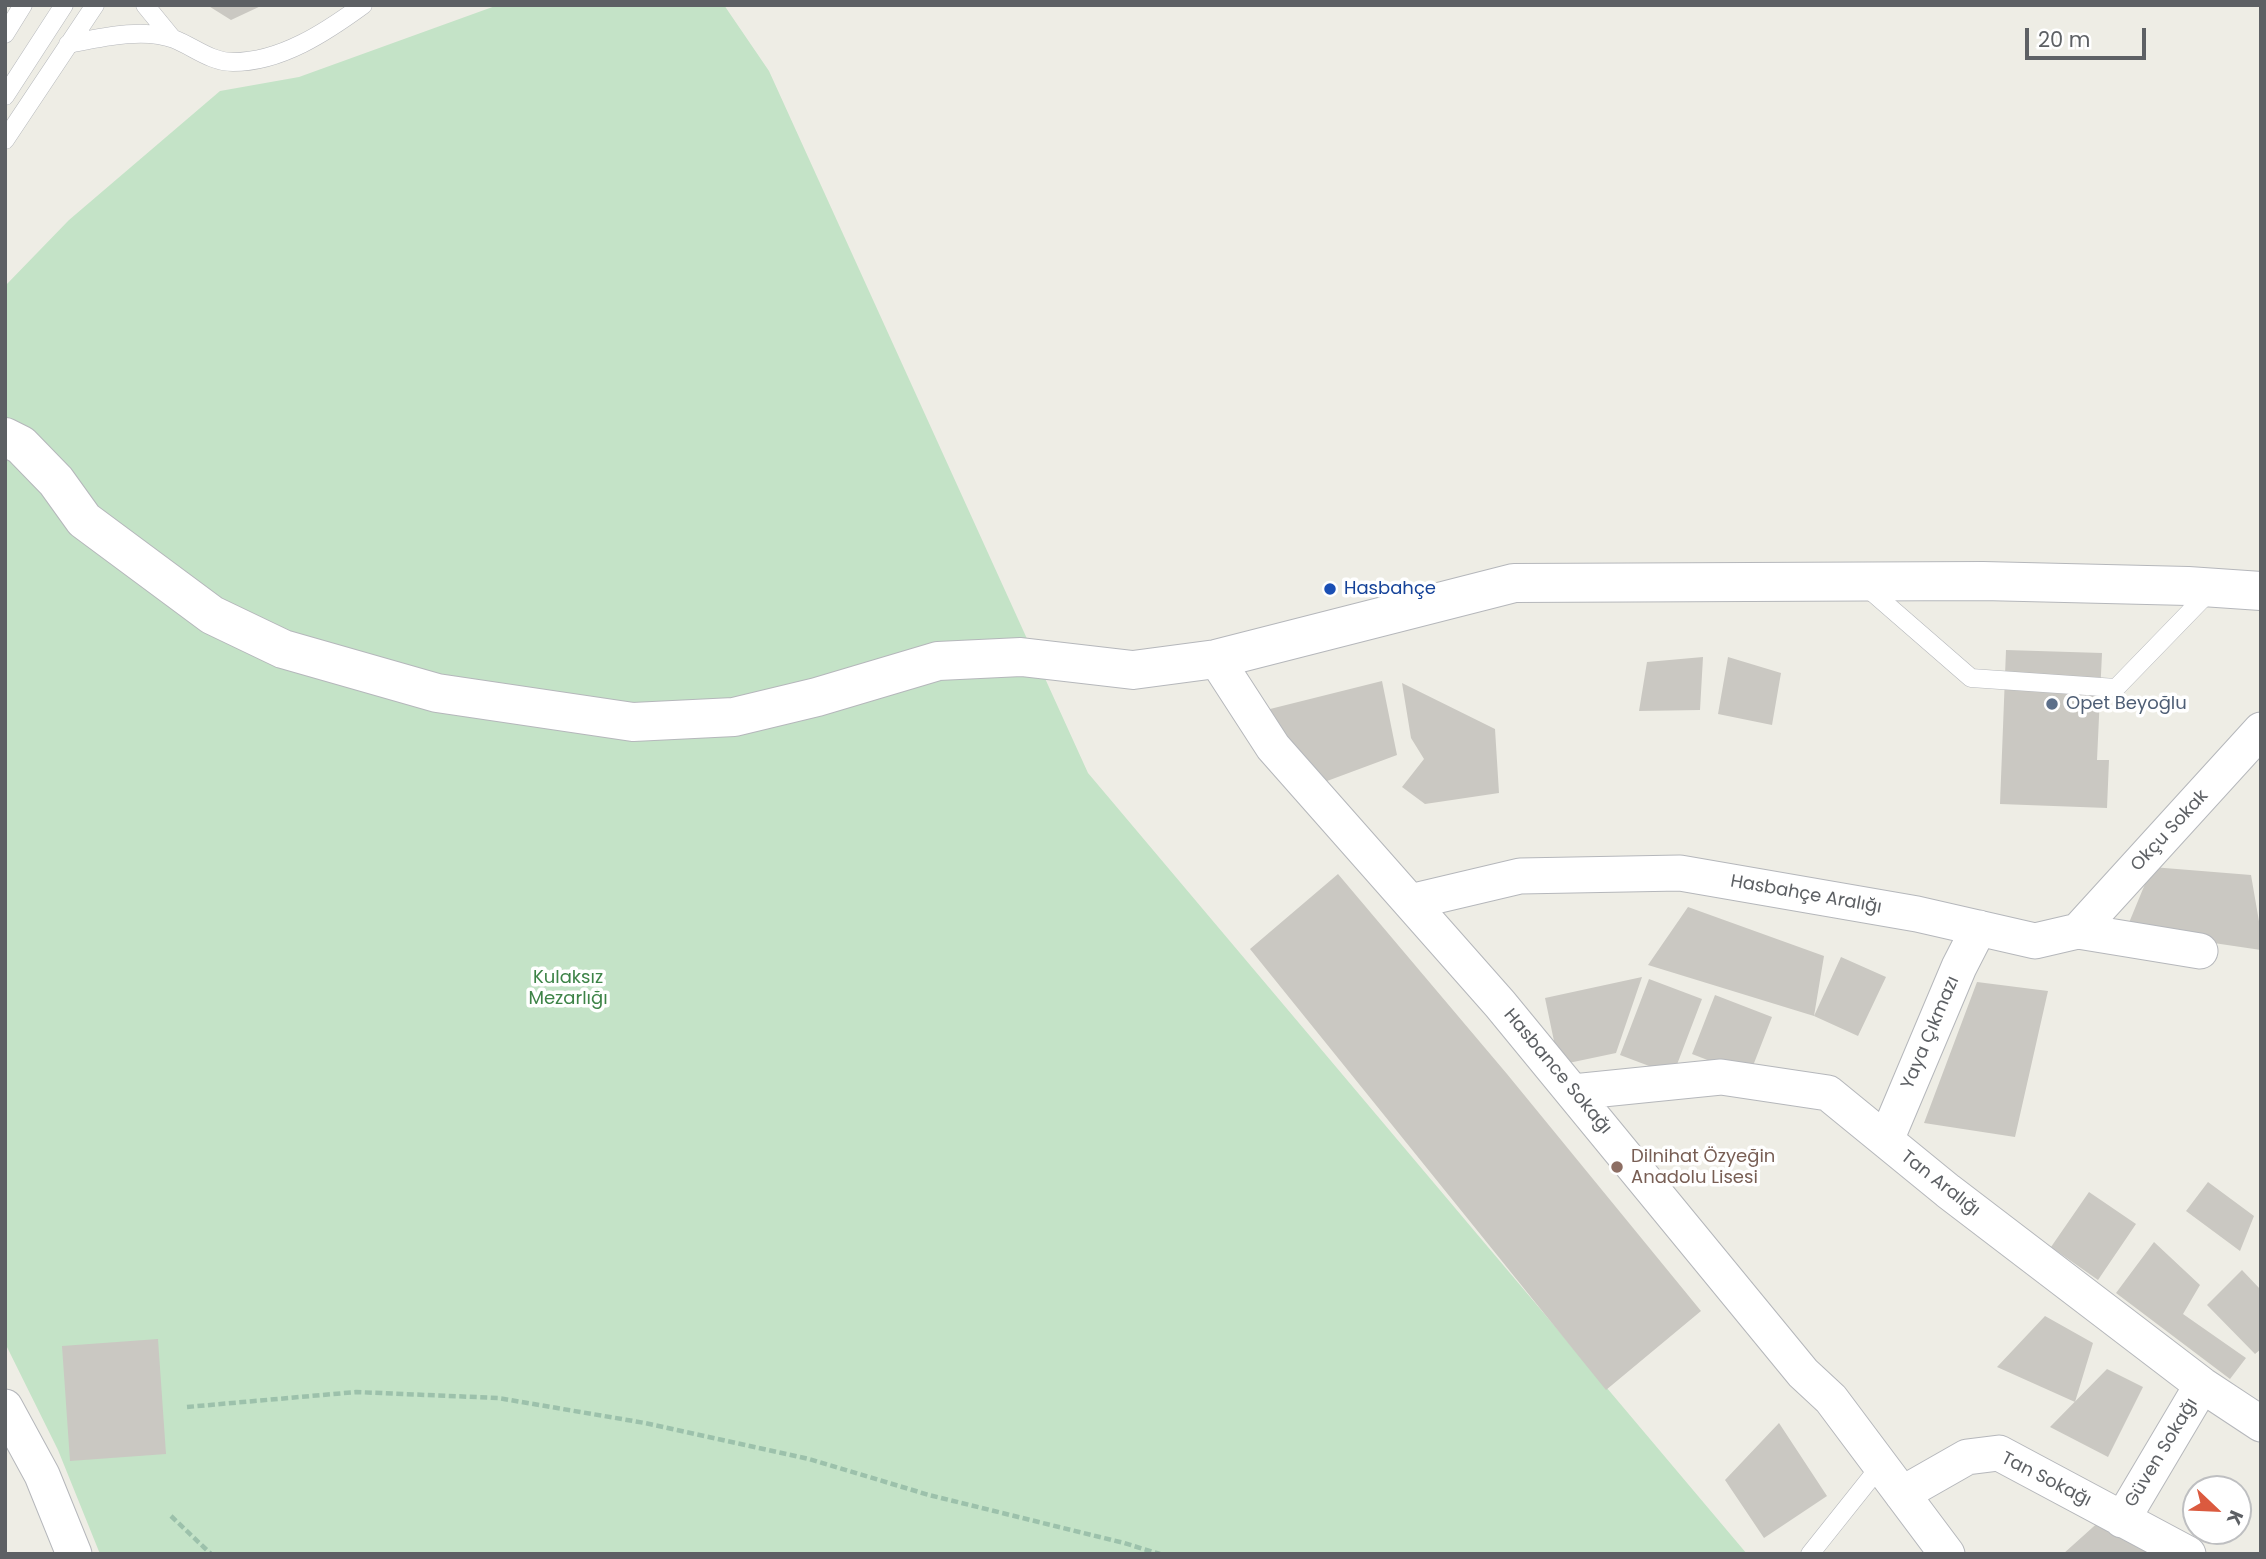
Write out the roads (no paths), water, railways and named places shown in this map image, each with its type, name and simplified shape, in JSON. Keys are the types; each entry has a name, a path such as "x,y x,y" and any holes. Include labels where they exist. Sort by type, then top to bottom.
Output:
{"street":[{"path":"5,437 22,445 56,481 84,520 212,615 282,649 438,693 633,722 734,717 817,697 938,661 1021,657 1133,670 1216,659 1514,583 1983,581 2261,591"},
{"name":"Hasbance Sokağı","path":"1216,659 1273,747 1500,1004 1803,1373 1831,1399 1947,1554"},
{"name":"Okçu Sokak","path":"2078,931 2261,730"},
{"name":"Hasbahçe Aralığı","path":"1410,902 1520,876 1680,873 1917,914 2035,941 2078,931 2200,951"},
{"name":"Yaya Çıkmazı","path":"1886,1140 1959,967 1979,928"},
{"name":"Tan Aralığı","path":"1573,1092 1721,1077 1828,1093 1948,1191 2202,1385 2261,1424"},
{"name":"Güven Sokağı","path":"2122,1520 2202,1385"},
{"path":"9,1421 42,1475 74,1554"},
{"name":"Tan Sokağı","path":"1902,1494 1968,1457 1999,1453 2188,1554"}],"lane":[{"path":"5,34 23,5"},
{"path":"5,96 64,5"},
{"path":"5,140 95,5"},
{"path":"145,5 172,38"},
{"path":"68,44 138,34 172,38 205,55 231,63 267,58 328,31 363,5"},
{"path":"1858,581 1971,678 2116,688 2214,588"},
{"path":"1810,1554 1881,1465"}],"place":[{"name":"Hasbahçe","path":"1330,589"},
{"name":"Opet Beyoğlu","path":"2052,704"},
{"name":"Dilnihat Özyeğin Anadolu Lisesi","path":"1617,1167"}],"park label":[{"name":"Kulaksız Mezarlığı","path":"568,988"}]}
